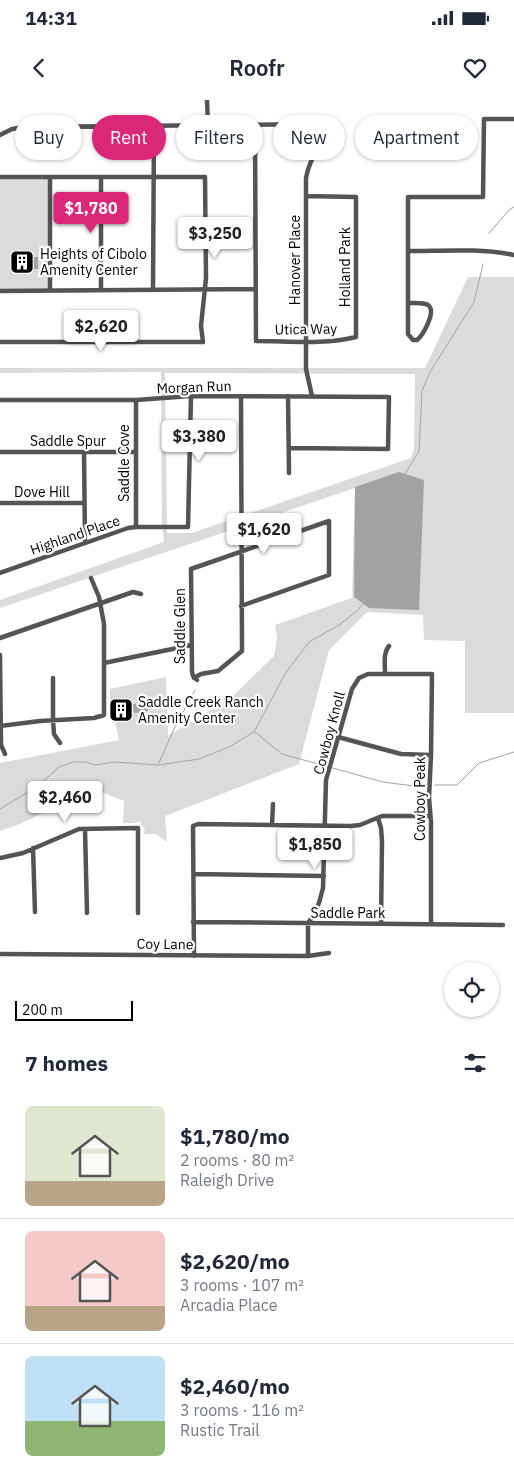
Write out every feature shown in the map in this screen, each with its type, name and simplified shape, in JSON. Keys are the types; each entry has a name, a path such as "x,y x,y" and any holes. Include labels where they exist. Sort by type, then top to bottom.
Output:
{"street":[{"path":"207,100 208,115"},
{"path":"408,303 428,305 432,313 423,334 417,340 413,340 408,334 408,303 408,251 408,197 483,197 484,119 514,119"},
{"name":"Hanover Place","path":"263,125 318,124 318,142 308,167 306,178 306,341 307,371 312,396"},
{"path":"0,135 24,127 92,126"},
{"path":"152,290 153,160"},
{"path":"0,291 256,290 255,160"},
{"path":"0,177 205,177 205,290 201,326 202,342 0,342"},
{"path":"50,178 50,291"},
{"path":"101,178 101,290"},
{"name":"Holland Park","path":"306,196 356,197 356,337"},
{"path":"408,251 480,250 514,255"},
{"name":"Utica Way","path":"256,290 256,341 339,341 356,337"},
{"name":"Morgan Run","path":"0,400 136,400 191,396 389,397 388,449 289,448"},
{"name":"Highland Place","path":"0,573 136,527 188,527 191,396"},
{"path":"240,396 241,606 329,575 330,522 241,552"},
{"path":"288,396 289,472"},
{"name":"Saddle Cove","path":"136,400 136,527"},
{"name":"Saddle Spur","path":"0,452 136,452"},
{"path":"84,452 85,543"},
{"name":"Dove Hill","path":"0,503 84,503"},
{"name":"Saddle Glen","path":"241,552 191,569 192,671 195,679 201,674 218,671 242,651 241,606"},
{"path":"0,726 94,718 104,715 104,624 100,603 91,578"},
{"path":"0,638 132,592 141,594"},
{"path":"104,663 192,646"},
{"path":"385,673 385,655 389,646"},
{"path":"0,655 0,726 1,745 5,754"},
{"name":"Cowboy Knoll","path":"308,956 308,924 319,903 323,888 326,780 352,689 356,681 363,675 385,673 432,674"},
{"name":"Cowboy Peak","path":"431,924 429,798 432,674"},
{"path":"53,678 54,734 60,743"},
{"path":"338,737 401,754 431,755"},
{"path":"272,825 273,804"},
{"path":"194,956 192,826 198,824 356,826 386,816 430,816"},
{"path":"378,818 382,841 381,924"},
{"path":"0,858 23,852 69,832 85,829 138,828 138,913"},
{"path":"85,829 87,913"},
{"path":"33,848 35,912"},
{"path":"194,874 324,876"},
{"name":"Saddle Park","path":"194,922 503,925"},
{"name":"Coy Lane","path":"0,954 308,956 329,953"}],"shaded area":[{"path":"0,177 50,178 50,291 0,291"},
{"path":"30,257 38,257 38,269 30,269"},
{"path":"468,277 514,277 514,713 465,713 465,641 424,640 423,615 367,612 329,650 299,764 165,816 167,842 156,834 143,834 145,831 140,822 123,823 124,801 104,793 76,797 20,824 0,831 0,763 119,740 114,718 110,717 110,689 166,677 168,736 232,697 274,656 277,638 275,625 352,598 355,488 0,608 0,600 164,542 162,523 161,372 0,373 0,368 425,368","holes":["165,373 415,374 414,449 411,458 192,533 167,533"]},
{"path":"399,472 424,480 419,610 369,608 354,597 355,487"},
{"path":"147,703 148,711 134,713 133,704"}],"waterway":[{"path":"489,233 514,207"},
{"path":"405,474 419,451 422,391 430,372 474,302 483,264"},
{"path":"0,809 38,786 59,767 73,762 86,762 95,765 114,762 158,765 199,759 229,747 254,732 285,674 309,642 339,625 363,604"},
{"path":"159,763 173,731 195,690"},
{"path":"255,732 282,754 383,782 414,786 425,785"},
{"path":"435,785 457,785 479,763 514,752"}],"place":[{"name":"Heights of Cibolo Amenity Center","path":"22,262"},
{"name":"Saddle Creek Ranch Amenity Center","path":"121,710"}]}
